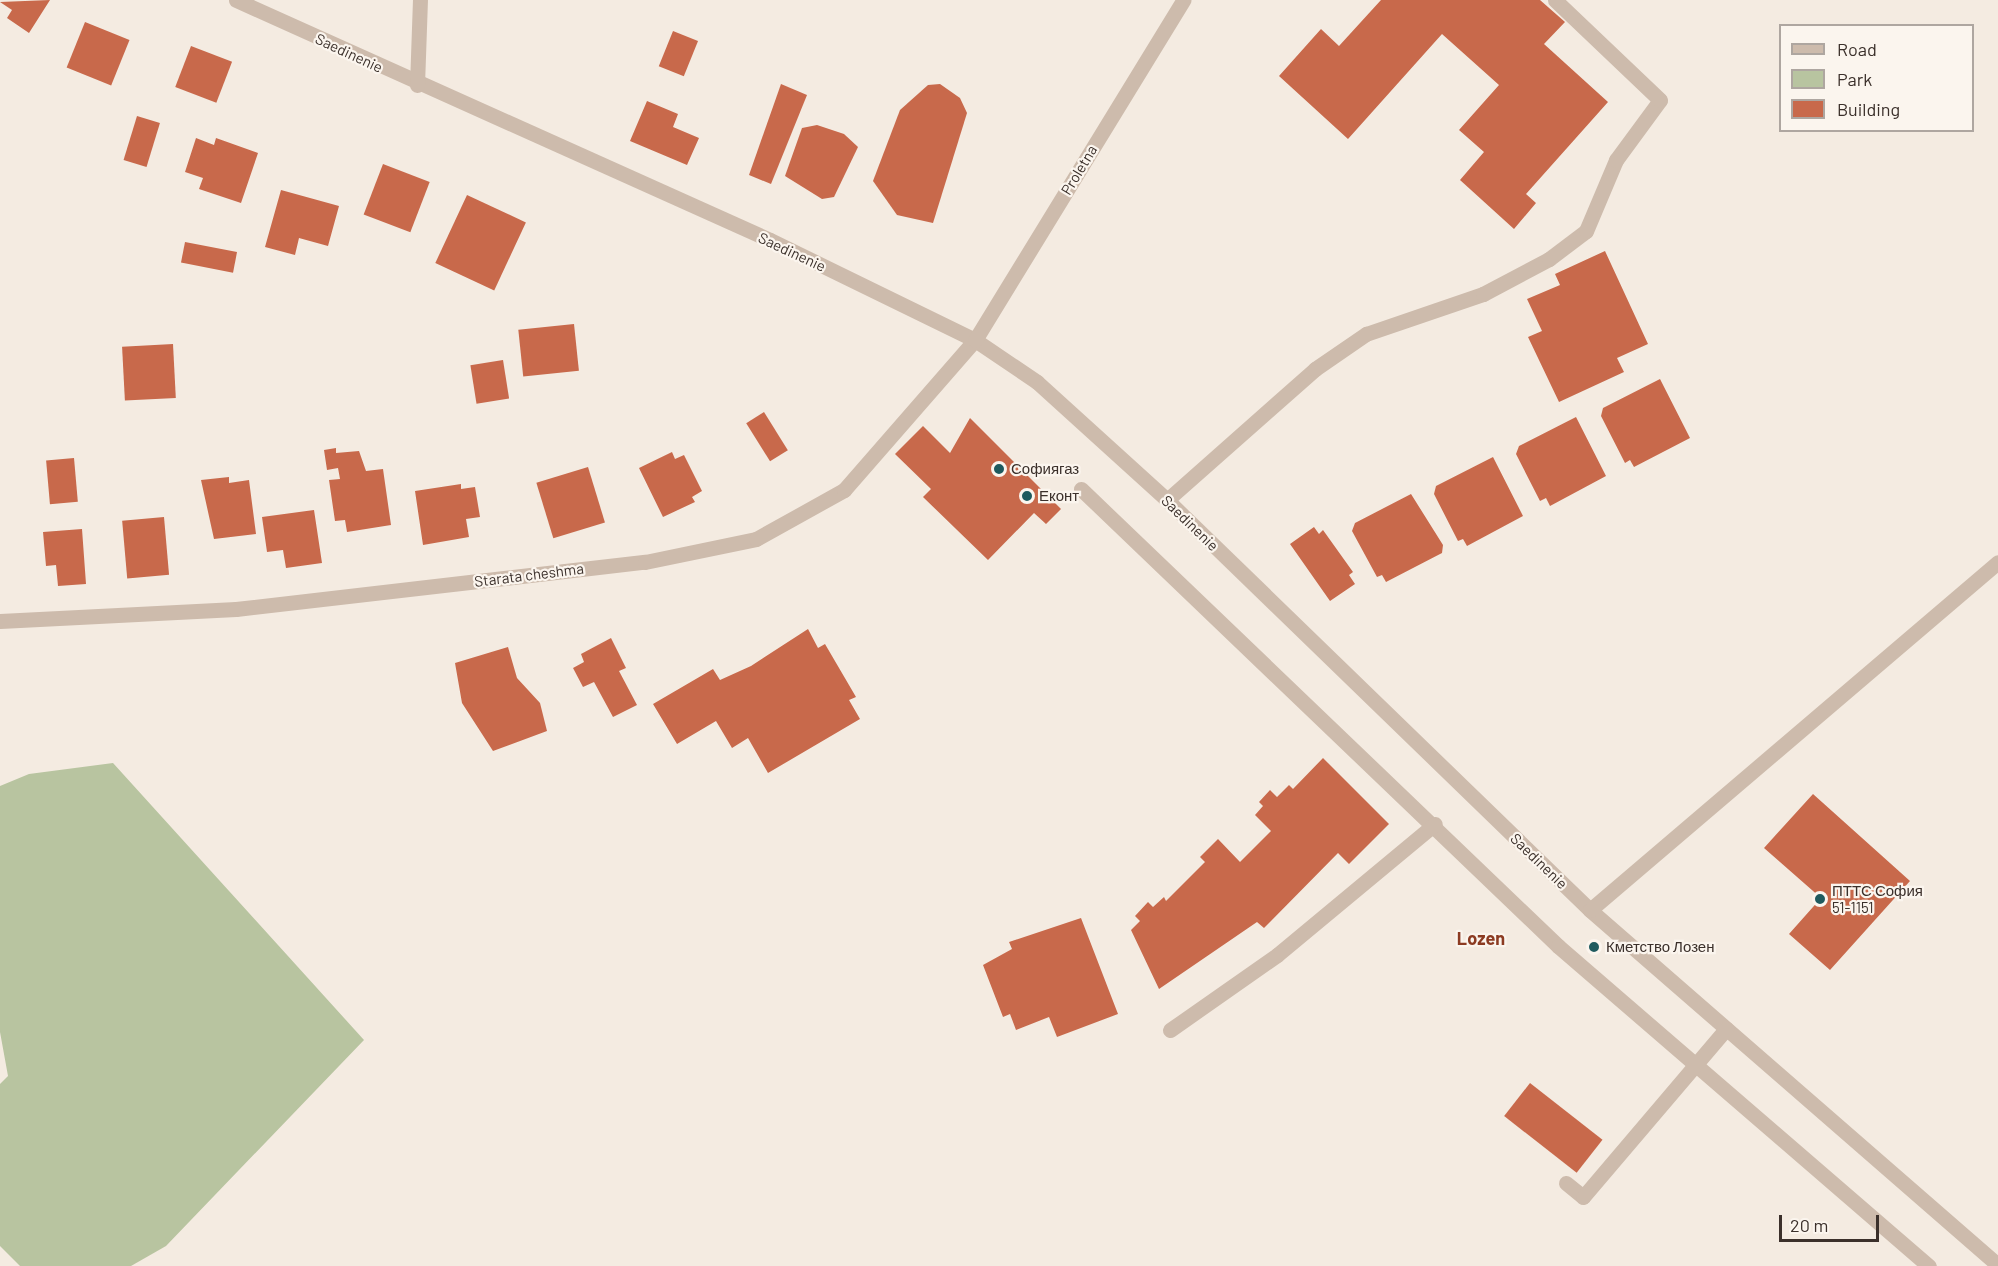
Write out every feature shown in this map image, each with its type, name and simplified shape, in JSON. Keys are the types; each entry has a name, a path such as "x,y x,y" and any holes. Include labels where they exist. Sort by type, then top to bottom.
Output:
{"street":[{"name":"Saedinenie","path":"236,0 417,85 770,240 975,340 1037,382 1167,500 1590,910 1998,1265"},
{"path":"417,85 420,0"},
{"name":"Proletna","path":"975,340 1183,0"},
{"path":"1167,500 1315,369 1366,334 1483,294 1549,260 1586,231 1616,160 1660,100 1555,0"},
{"name":"Starata cheshma","path":"0,621 236,609 645,562 756,539 844,490 975,340"},
{"path":"1081,489 1284,689 1435,824 1558,946 1694,1068 1929,1266"},
{"path":"1590,910 1998,562"},
{"path":"1170,1030 1277,955 1435,824"},
{"path":"1566,1183 1583,1197 1726,1029"}],"green space":[{"path":"113,763 364,1040 166,1246 131,1266 20,1266 0,1246 0,1084 8,1076 0,1032 0,786 29,774"}],"building":[{"path":"50,0 29,33 7,18 12,10 0,2"},
{"path":"1381,0 1540,0 1565,22 1544,44 1608,102 1526,194 1536,203 1514,229 1460,180 1484,152 1459,130 1499,85 1442,34 1348,139 1279,76 1321,29 1339,46"},
{"path":"85,22 130,40 111,85 67,67"},
{"path":"673,31 698,41 684,76 659,66"},
{"path":"191,46 232,62 216,103 175,87"},
{"path":"781,84 807,95 771,184 749,175"},
{"path":"940,84 960,98 967,113 933,223 897,215 873,181 900,110 928,85"},
{"path":"647,101 678,114 673,127 699,138 687,165 630,141"},
{"path":"137,116 160,123 147,167 124,160"},
{"path":"817,125 844,134 858,147 834,197 822,199 785,176 802,128"},
{"path":"196,138 214,145 216,138 258,153 241,203 199,189 203,178 185,172"},
{"path":"383,164 430,182 410,232 364,214"},
{"path":"281,190 339,206 328,246 299,238 295,255 265,247"},
{"path":"467,195 526,222 494,290 435,263"},
{"path":"185,242 237,252 233,273 181,263"},
{"path":"1605,251 1648,344 1617,358 1624,372 1559,402 1528,337 1542,331 1527,299 1560,285 1555,274"},
{"path":"574,324 579,371 523,377 518,330"},
{"path":"173,344 176,398 125,401 122,347"},
{"path":"503,360 509,399 477,404 470,365"},
{"path":"1660,379 1690,438 1634,467 1630,460 1625,463 1601,416 1603,408"},
{"path":"764,412 788,450 770,461 746,423"},
{"path":"1576,417 1606,476 1550,506 1546,498 1540,501 1516,454 1519,446"},
{"path":"970,418 1061,509 1046,524 1034,513 988,560 923,497 931,489 895,454 923,426 950,453"},
{"path":"336,448 336,453 359,451 366,471 383,469 391,525 347,532 345,520 335,521 329,480 340,479 338,468 327,470 324,450"},
{"path":"672,452 675,459 684,455 702,491 692,497 695,502 663,517 639,468"},
{"path":"1493,457 1523,516 1467,546 1463,539 1458,541 1434,494 1436,486"},
{"path":"74,458 78,502 50,504 46,460"},
{"path":"588,467 605,522 553,538 536,483"},
{"path":"229,477 229,483 249,480 256,534 214,539 201,480"},
{"path":"461,484 461,489 475,487 480,517 466,519 469,537 423,545 415,491"},
{"path":"1411,494 1443,545 1442,553 1386,582 1382,575 1377,577 1352,531 1355,523"},
{"path":"314,510 322,563 286,568 283,550 267,552 262,517"},
{"path":"164,517 169,575 127,578 122,521"},
{"path":"1314,527 1319,534 1323,530 1353,572 1349,575 1355,584 1330,601 1290,544"},
{"path":"82,529 86,584 58,586 56,565 46,566 43,532"},
{"path":"808,629 818,648 825,644 856,697 849,700 860,719 768,773 748,738 732,748 716,721 677,744 653,704 713,669 720,680 751,666"},
{"path":"611,638 626,668 619,671 637,705 613,717 594,682 583,687 573,668 584,662 581,654"},
{"path":"508,647 517,678 540,703 547,731 493,751 462,703 455,663"},
{"path":"1323,758 1389,824 1349,864 1338,853 1264,928 1257,922 1159,989 1131,930 1140,921 1135,916 1148,902 1153,907 1164,897 1166,901 1205,862 1200,857 1218,839 1240,862 1271,831 1255,815 1263,806 1259,802 1270,790 1277,797 1289,785 1293,789"},
{"path":"1813,794 1910,881 1830,970 1789,934 1821,898 1764,848"},
{"path":"1081,918 1118,1014 1057,1037 1049,1017 1016,1030 1010,1014 1003,1017 983,965 1012,949 1009,942"},
{"path":"1530,1083 1602,1140 1577,1173 1504,1116"}],"place":[{"name":"Софиягаз","path":"999,469"},
{"name":"Еконт","path":"1027,496"},
{"name":"ПТТС София 51-1151","path":"1820,899"},
{"name":"Кметство Лозен","path":"1594,947"}],"district":[{"name":"Lozen","path":"1481,938"}]}
